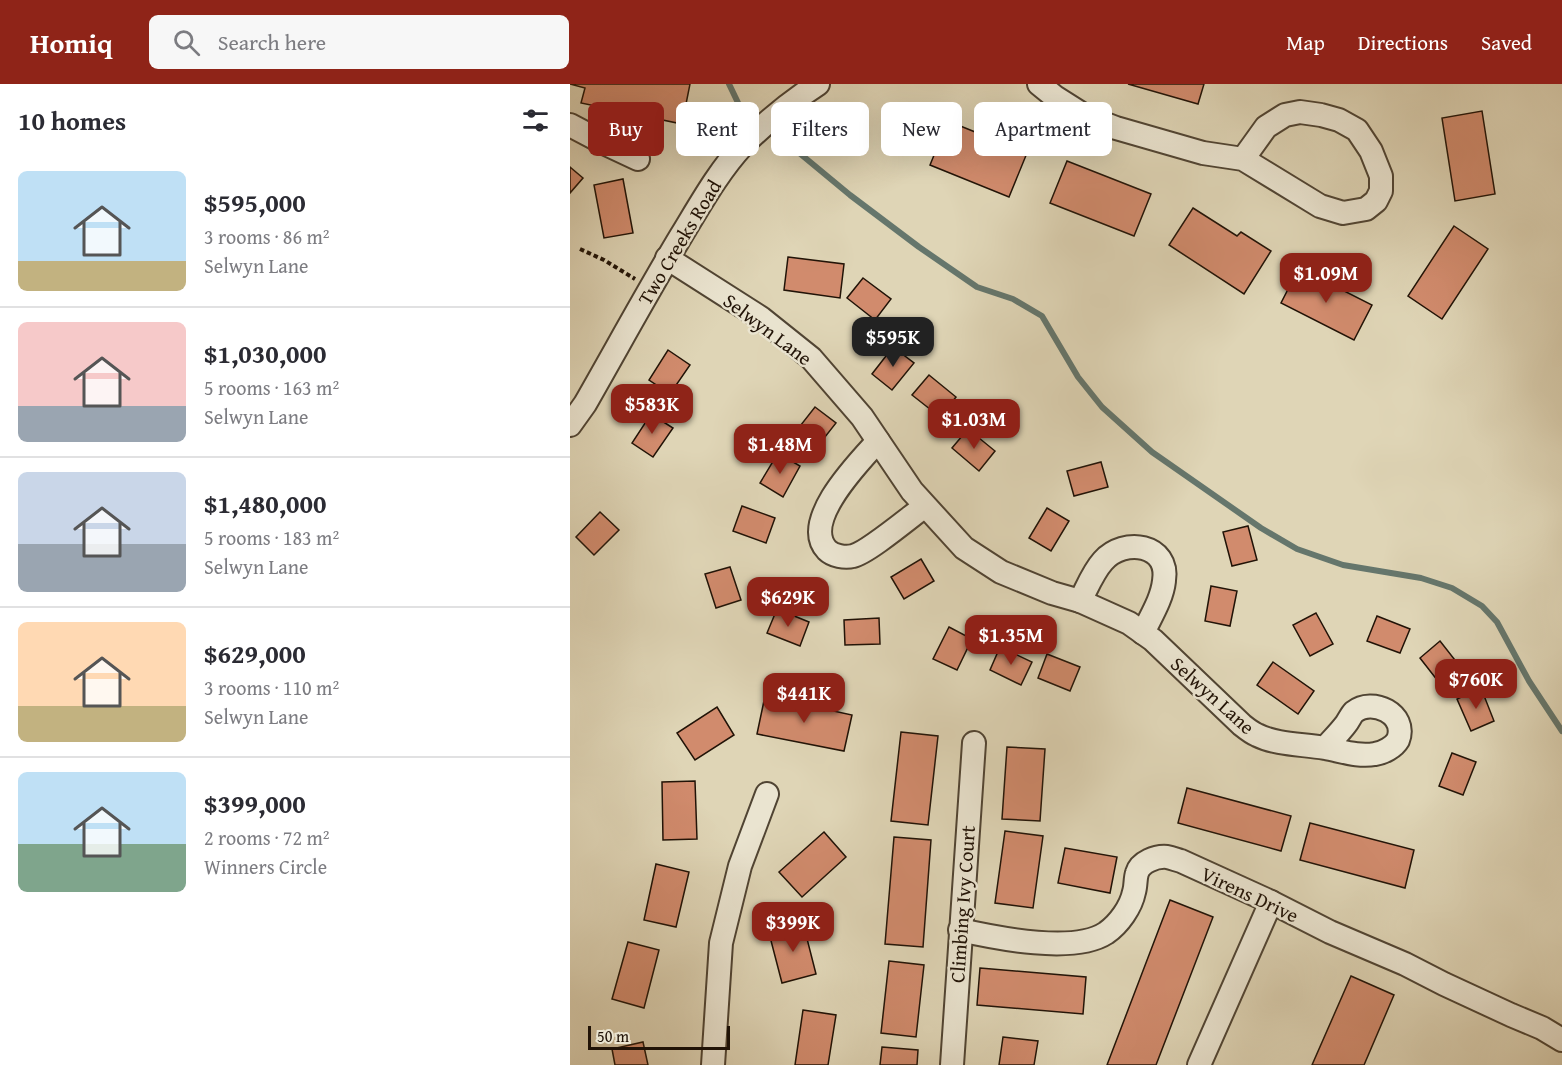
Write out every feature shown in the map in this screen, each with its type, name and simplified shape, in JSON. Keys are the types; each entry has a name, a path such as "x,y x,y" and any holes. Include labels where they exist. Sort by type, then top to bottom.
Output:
{"street":[{"name":"Two Creeks Road","path":"570,425 585,404 706,193 742,146 776,114 818,84"},
{"path":"1040,84 1055,97 1085,116 1116,128 1203,153 1243,159 1320,206 1343,213 1366,209 1376,201 1381,191 1381,176 1371,151 1357,130 1339,120 1322,115 1300,112 1285,115 1266,127 1243,159"},
{"path":"570,125 638,159"},
{"name":"Selwyn Lane","path":"667,258 761,318 812,358 862,417 900,475 964,548 1001,572 1052,593 1080,601 1129,623 1153,640 1242,725 1258,736 1283,743 1325,748"},
{"path":"878,441 843,481 826,508 821,534 823,543 829,551 841,557 854,556 869,548 925,506"},
{"path":"1080,601 1104,560 1130,547 1138,546 1148,549 1163,564 1165,579 1161,594 1143,633"},
{"name":"Climbing Ivy Court","path":"952,1065 974,743"},
{"path":"713,1065 721,943 740,866 767,794"},
{"name":"Virens Drive","path":"960,930 1024,942 1090,940 1106,933 1118,921 1134,893 1137,872 1145,863 1167,857 1181,861 1330,932 1405,964 1542,1028 1562,1040"},
{"path":"1199,1065 1271,902"}],"path":[{"path":"580,249 604,260 635,279"}],"building":[{"path":"570,84 690,84 686,102 676,102 676,123 664,120 664,102 581,103 585,88"},
{"path":"1128,84 1204,84 1198,104"},
{"path":"1482,111 1495,194 1455,201 1442,118"},
{"path":"962,127 974,132 974,156 1026,156 1009,197 930,165 934,156 962,156"},
{"path":"1067,161 1151,194 1134,236 1050,203"},
{"path":"570,167 583,178 570,193"},
{"path":"623,179 633,233 604,238 594,185"},
{"path":"1193,208 1237,236 1241,232 1271,251 1244,294 1169,245"},
{"path":"1454,226 1488,249 1442,319 1408,296"},
{"path":"788,257 844,264 840,298 784,290"},
{"path":"1299,268 1372,305 1354,340 1281,303"},
{"path":"863,278 891,299 875,320 847,298"},
{"path":"893,347 914,363 892,390 872,374"},
{"path":"668,350 690,365 670,394 649,380"},
{"path":"929,375 956,397 940,417 912,395"},
{"path":"815,407 836,423 814,451 793,435"},
{"path":"651,414 673,428 653,457 632,443"},
{"path":"968,429 995,451 979,471 952,448"},
{"path":"778,453 800,466 783,497 760,483"},
{"path":"1101,462 1108,487 1074,496 1067,471"},
{"path":"742,506 775,518 766,543 733,531"},
{"path":"1047,508 1069,521 1051,551 1029,538"},
{"path":"600,512 619,530 594,555 576,537"},
{"path":"1248,526 1257,560 1232,566 1223,532"},
{"path":"921,559 934,581 904,599 891,577"},
{"path":"730,567 741,600 716,608 705,574"},
{"path":"1211,586 1237,591 1230,626 1205,621"},
{"path":"777,609 809,622 800,646 767,633"},
{"path":"1316,613 1333,644 1310,656 1293,625"},
{"path":"1377,616 1410,629 1400,653 1367,641"},
{"path":"879,618 880,644 845,645 844,620"},
{"path":"949,627 972,639 957,670 933,659"},
{"path":"1440,641 1462,669 1441,685 1420,658"},
{"path":"1000,647 1032,662 1021,685 990,670"},
{"path":"1047,654 1080,667 1070,691 1038,678"},
{"path":"1273,662 1314,691 1298,714 1257,685"},
{"path":"1481,688 1494,721 1471,731 1457,699"},
{"path":"765,696 852,715 844,751 757,734"},
{"path":"717,707 734,735 695,760 677,733"},
{"path":"901,732 938,736 928,825 891,821"},
{"path":"1007,747 1045,749 1040,821 1002,819"},
{"path":"1452,753 1476,762 1463,795 1439,786"},
{"path":"695,781 697,839 663,840 662,782"},
{"path":"1187,788 1291,816 1281,851 1178,823"},
{"path":"1310,823 1414,850 1405,888 1300,860"},
{"path":"1005,831 1043,836 1033,908 995,903"},
{"path":"824,832 846,857 802,897 779,872"},
{"path":"894,837 931,840 923,947 885,944"},
{"path":"1065,848 1117,857 1110,893 1058,883"},
{"path":"656,864 689,872 676,927 644,920"},
{"path":"1170,900 1213,917 1156,1065 1107,1065"},
{"path":"803,923 816,974 782,983 769,933"},
{"path":"628,942 659,950 644,1008 612,999"},
{"path":"889,961 924,965 916,1037 881,1033"},
{"path":"980,968 1086,977 1083,1014 977,1005"},
{"path":"1351,976 1394,995 1364,1065 1312,1065"},
{"path":"803,1010 836,1015 828,1065 795,1065"},
{"path":"1003,1037 1038,1041 1034,1065 999,1065"},
{"path":"643,1042 648,1065 615,1065 612,1049"},
{"path":"882,1047 918,1050 917,1065 880,1065"}],"waterway":[{"path":"729,84 738,102"},
{"path":"803,156 919,247 977,287 1013,299 1042,316 1078,377 1102,407 1152,452 1261,528 1297,549 1343,565 1421,578 1452,588 1482,606 1497,622 1529,681 1562,731"}]}
